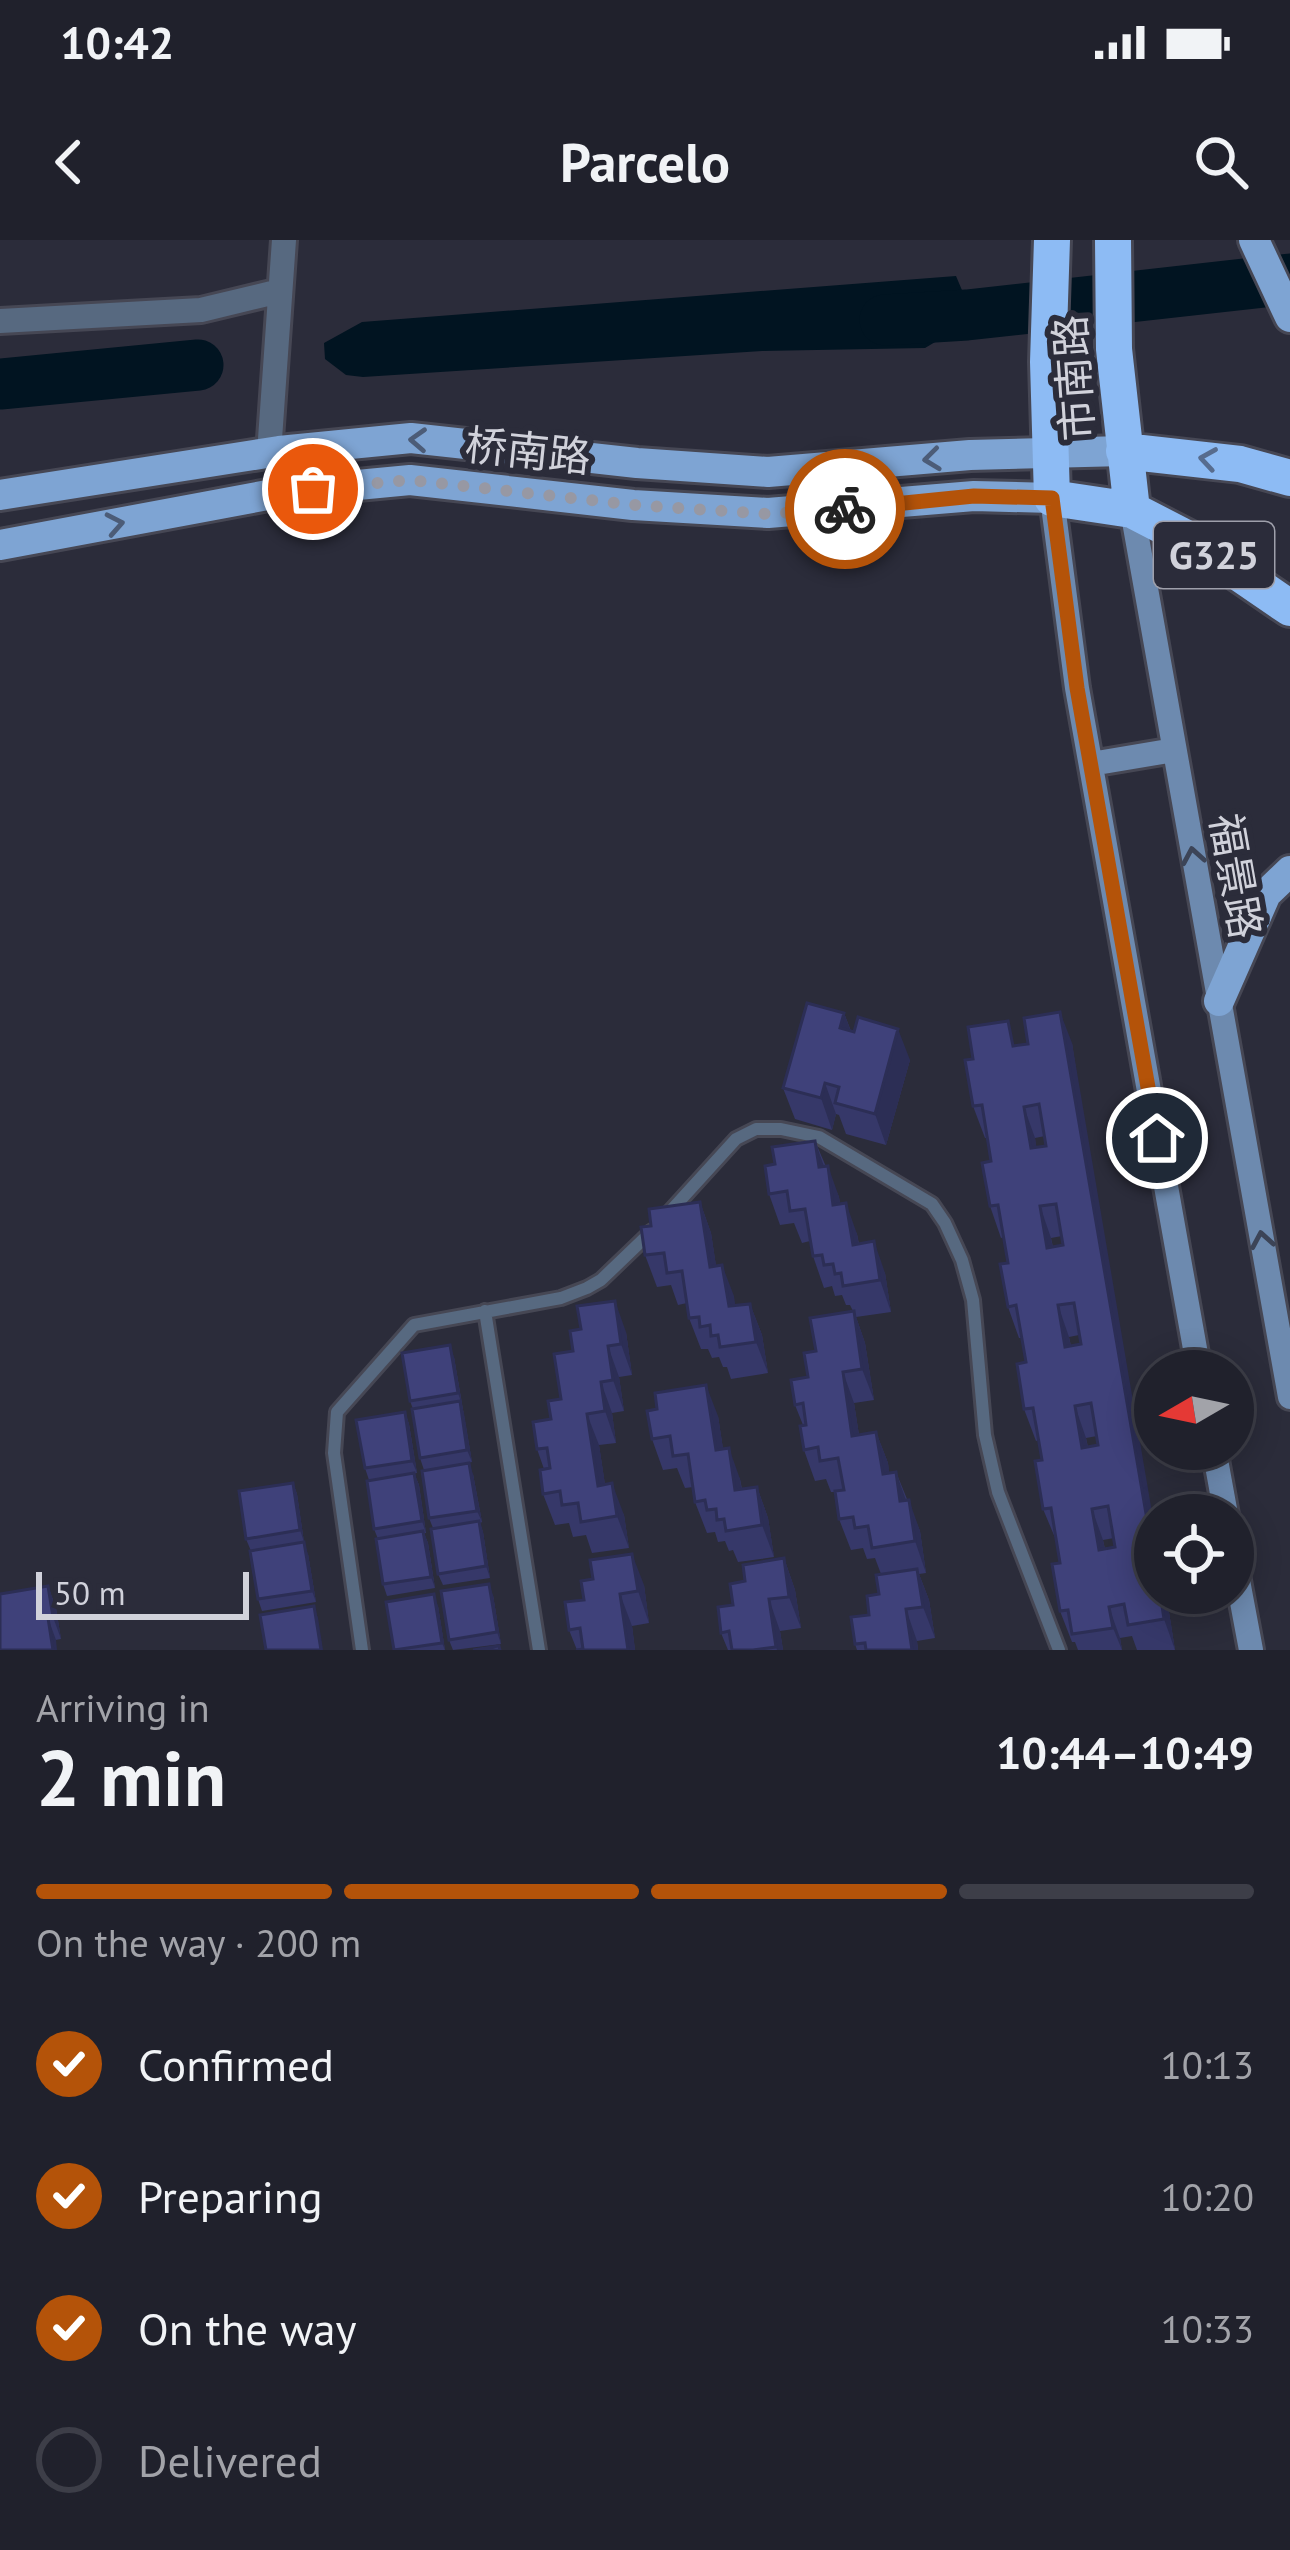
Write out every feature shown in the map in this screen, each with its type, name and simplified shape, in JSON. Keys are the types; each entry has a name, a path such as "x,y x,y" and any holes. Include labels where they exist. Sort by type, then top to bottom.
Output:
{"highway":[{"path":"1052,248 1113,248"},
{"name":"市南路","path":"1052,248 1048,351 1052,498"},
{"name":"市南路","path":"1113,248 1114,349 1132,510"},
{"name":"G325","path":"1124,451 1222,461 1290,478"},
{"name":"G325","path":"1052,498 1132,510 1192,541 1290,608"}],"main road":[{"path":"1254,240 1290,317"},
{"name":"桥南路","path":"0,495 269,453 412,438 768,472 1048,451 1124,451"},
{"name":"桥南路","path":"0,545 284,492 410,480 634,505 768,514 974,496 1052,498"},
{"path":"1052,498 1091,764 1195,1350"},
{"name":"福景路","path":"1132,510 1290,1397"},
{"path":"1091,764 1174,750"},
{"path":"1219,1001 1266,894 1290,871"},
{"path":"1244,1614 1251,1650"}],"street":[{"path":"269,453 284,240"},
{"path":"0,321 201,310 280,291"}],"lane":[{"path":"362,1650 334,1453 337,1412 414,1325 561,1298 602,1280 736,1139 756,1129 819,1138 932,1204 945,1223 973,1300 985,1435 998,1492 1059,1650"},
{"path":"485,1311 539,1650"}],"water":[{"path":"956,276 964,295 947,335 925,348 762,351 363,377 346,375 325,359 324,343 362,322"}],"building":[{"path":"807,1003 844,1013 840,1028 854,1032 858,1017 898,1029 875,1114 835,1103 839,1087 825,1083 821,1098 783,1088"},
{"path":"1060,1012 1134,1444 1134,1470 1139,1470 1143,1494 1134,1494 1134,1614 1163,1614 1164,1619 1128,1625 1124,1604 1109,1607 1113,1628 1072,1634 1068,1610 1060,1611 1052,1564 1060,1563 1051,1508 1043,1509 1035,1461 1042,1460 1033,1408 1024,1409 1017,1364 1026,1362 1016,1305 1008,1307 1000,1264 1008,1263 998,1205 990,1206 982,1163 991,1161 982,1105 973,1106 965,1060 973,1059 968,1027 1008,1021 1013,1046 1028,1044 1024,1018","holes":["1039,1104 1046,1146 1031,1148 1024,1107","1056,1204 1063,1245 1047,1248 1040,1206","1074,1303 1081,1344 1065,1347 1058,1305","1091,1403 1098,1445 1082,1448 1075,1406","1108,1506 1115,1547 1099,1550 1092,1509"]},
{"path":"815,1141 819,1167 828,1166 833,1205 846,1203 853,1245 874,1241 880,1280 843,1286 833,1264 824,1265 822,1255 813,1256 805,1209 790,1211 787,1191 769,1194 765,1166 775,1164 772,1147"},
{"path":"700,1202 710,1267 722,1265 729,1306 750,1304 756,1342 720,1347 718,1335 711,1336 710,1325 700,1327 699,1317 689,1318 682,1271 667,1273 664,1253 645,1255 641,1227 651,1226 649,1209"},
{"path":"615,1301 621,1344 608,1346 613,1380 601,1382 605,1411 587,1414 598,1486 612,1483 617,1516 581,1522 578,1503 562,1505 560,1491 543,1494 540,1470 550,1468 547,1448 537,1449 533,1422 551,1419 548,1401 561,1399 554,1354 573,1351 570,1331 581,1329 577,1306"},
{"path":"854,1311 862,1369 843,1372 852,1436 876,1432 883,1474 896,1472 900,1501 909,1500 915,1541 872,1548 868,1526 855,1528 853,1517 839,1519 835,1491 844,1490 838,1458 820,1461 818,1447 804,1450 803,1403 795,1405 791,1380 808,1377 804,1353 816,1351 810,1318"},
{"path":"450,1345 458,1393 410,1401 402,1353"},
{"path":"706,1385 716,1450 729,1448 735,1490 757,1487 762,1525 726,1531 724,1519 717,1520 716,1509 707,1510 705,1500 695,1502 688,1454 673,1456 670,1436 652,1439 647,1411 657,1409 655,1393"},
{"path":"460,1401 467,1450 420,1458 412,1409"},
{"path":"405,1412 412,1461 365,1468 356,1420"},
{"path":"469,1463 477,1511 429,1518 422,1471"},
{"path":"414,1473 422,1521 374,1529 367,1481"},
{"path":"293,1483 300,1530 246,1539 239,1491"},
{"path":"479,1521 486,1566 438,1574 431,1529"},
{"path":"423,1531 431,1577 383,1584 376,1539"},
{"path":"304,1542 312,1591 258,1599 250,1551"},
{"path":"632,1554 638,1591 620,1594 628,1650 576,1650 583,1649 580,1628 569,1630 565,1602 584,1600 581,1581 593,1579 590,1560"},
{"path":"784,1558 789,1597 769,1599 776,1647 732,1650 729,1631 721,1633 718,1607 733,1605 730,1584 745,1581 743,1565"},
{"path":"917,1569 923,1607 906,1609 912,1650 866,1650 865,1643 855,1644 851,1617 869,1615 867,1596 879,1594 876,1575"},
{"path":"489,1584 497,1632 449,1640 441,1591"},
{"path":"48,1586 53,1650 0,1650 0,1594"},
{"path":"434,1594 442,1643 394,1650 386,1602"},
{"path":"314,1606 321,1650 266,1650 260,1615"}],"waterway":[{"path":"885,320 1290,279"},
{"path":"0,384 198,365"}],"way so far":[{"path":"313,489 410,480 634,505 768,514 845,509"}],"route":[{"path":"845,509 974,496 1052,498 1077,688 1157,1138"}]}
